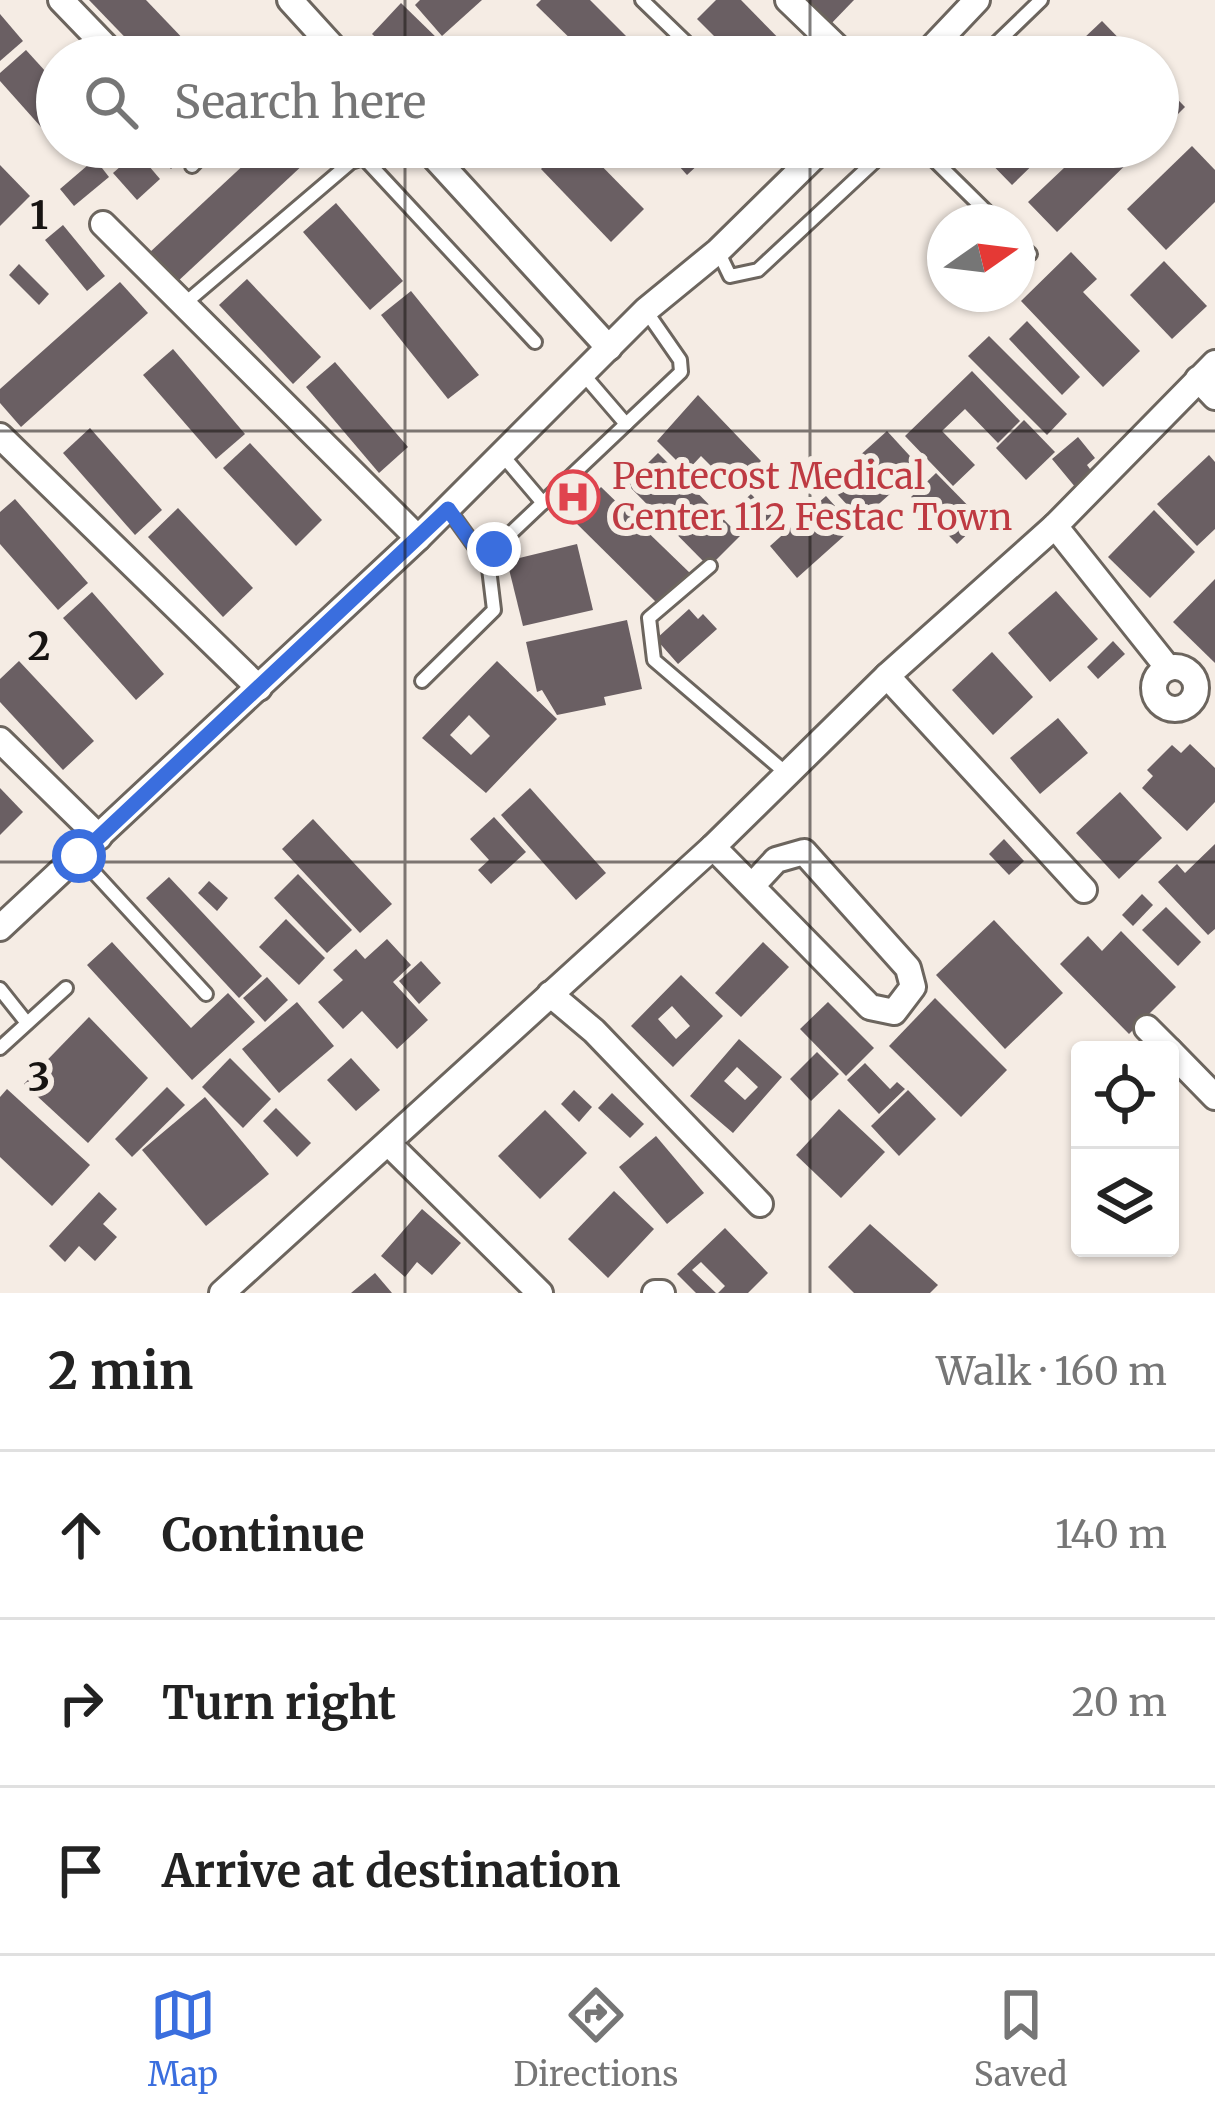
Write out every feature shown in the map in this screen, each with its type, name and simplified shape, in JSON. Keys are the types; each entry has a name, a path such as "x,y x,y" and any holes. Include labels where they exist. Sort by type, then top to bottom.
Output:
{"street":[{"path":"61,0 96,36"},
{"path":"290,0 323,36"},
{"path":"788,0 825,36"},
{"path":"943,36 977,0"},
{"path":"444,168 609,348"},
{"path":"0,928 418,538 646,310 718,250 793,168"},
{"path":"104,224 418,538"},
{"path":"236,1288 1209,380"},
{"path":"0,436 259,688"},
{"path":"1055,526 1168,668"},
{"path":"887,676 1084,890"},
{"path":"2,748 99,837"},
{"path":"713,847 870,1007 894,1012 914,987 908,968 804,852 776,860 752,886"},
{"path":"550,994 594,1031 760,1204"},
{"path":"1147,1028 1159,1041"},
{"path":"1179,1058 1210,1081"},
{"path":"388,1143 540,1293"}],"lane":[{"path":"642,0 679,36"},
{"path":"1004,36 1041,0"},
{"path":"182,305 344,168"},
{"path":"374,168 535,342"},
{"path":"718,250 730,275 758,271 868,168"},
{"path":"942,168 979,204"},
{"path":"448,509 479,552 487,553 626,424 683,366 646,310"},
{"path":"583,374 626,424"},
{"path":"502,456 543,502"},
{"path":"422,681 494,610 487,553"},
{"path":"710,566 649,618 654,660 786,772"},
{"path":"79,856 206,994"},
{"path":"0,988 27,1023"},
{"path":"0,1048 66,988"}],"building":[{"path":"89,0 146,0 180,36 124,36"},
{"path":"420,0 482,0 442,36 415,5"},
{"path":"541,0 590,0 626,36 568,36 536,5"},
{"path":"716,0 741,0 776,36 714,36 697,19"},
{"path":"796,0 854,0 826,29"},
{"path":"401,3 435,36 374,36"},
{"path":"0,14 23,41 0,61"},
{"path":"1102,21 1117,36 1086,36"},
{"path":"26,50 36,61 36,121 0,81 0,73"},
{"path":"1192,146 1215,170 1215,202 1166,250 1127,209 1169,168 1179,168 1179,159"},
{"path":"0,165 30,196 0,226"},
{"path":"84,168 102,168 109,177 74,206 60,189"},
{"path":"119,168 151,168 160,179 137,200 113,173"},
{"path":"240,168 300,168 176,283 149,253"},
{"path":"604,168 644,209 611,242 541,169"},
{"path":"995,168 1029,168 1012,185"},
{"path":"1064,168 1123,168 1057,232 1035,204 1030,204"},
{"path":"336,203 403,281 370,310 303,232"},
{"path":"63,225 105,276 87,291 45,240"},
{"path":"1071,252 1097,279 1083,292 1140,351 1103,387 1031,312 1035,287"},
{"path":"1164,261 1207,306 1172,339 1130,295"},
{"path":"19,264 49,294 39,305 9,275"},
{"path":"247,279 321,357 293,384 219,305"},
{"path":"120,282 148,313 21,427 0,403 0,389"},
{"path":"411,291 479,375 448,399 381,315"},
{"path":"1027,321 1080,377 1062,395 1009,339"},
{"path":"989,336 1067,414 1047,435 968,356"},
{"path":"173,349 245,434 216,459 143,375"},
{"path":"335,362 408,447 379,473 306,387"},
{"path":"972,371 1020,421 998,443 965,409 942,431 975,465 953,486 905,436"},
{"path":"698,395 761,461 734,489 701,456 687,471 657,441"},
{"path":"1024,420 1055,452 1026,480 996,448"},
{"path":"90,428 162,510 135,535 63,453"},
{"path":"887,431 920,467 861,520 828,484"},
{"path":"1078,437 1095,458 1087,465 1093,473 1076,488 1052,459"},
{"path":"250,443 322,520 296,546 223,468"},
{"path":"658,453 740,536 709,567 627,484"},
{"path":"1209,455 1215,462 1215,529 1197,546 1157,504"},
{"path":"936,473 982,520 957,544 911,497"},
{"path":"601,487 691,574 660,606 571,518"},
{"path":"751,494 774,518 759,532 736,508"},
{"path":"826,496 854,527 797,578 770,546"},
{"path":"15,499 88,583 58,610 0,544 0,512"},
{"path":"178,508 253,588 223,617 148,537"},
{"path":"1154,510 1195,552 1150,598 1108,557"},
{"path":"577,544 593,610 523,626 507,561"},
{"path":"1215,579 1215,663 1173,622"},
{"path":"1056,591 1098,639 1050,682 1008,633"},
{"path":"92,592 164,674 136,700 63,618"},
{"path":"689,609 698,619 703,614 717,629 678,664 656,639"},
{"path":"627,620 642,689 604,697 606,705 557,715 542,690 537,692 526,642"},
{"path":"1113,641 1125,654 1098,679 1087,667"},
{"path":"992,652 1033,697 993,735 952,690"},
{"path":"19,661 94,741 63,770 0,702 0,679"},
{"path":"497,661 557,719 486,793 422,738","holes":["469,715 490,736 471,755 450,735"]},
{"path":"1058,718 1088,753 1040,794 1010,758"},
{"path":"1190,744 1215,768 1215,802 1187,831 1142,788 1153,776 1147,770 1172,745 1181,753"},
{"path":"0,788 23,812 0,835"},
{"path":"530,788 606,873 576,900 501,815"},
{"path":"1120,792 1162,838 1119,879 1076,833"},
{"path":"494,817 526,852 491,884 478,870 489,860 470,839"},
{"path":"313,819 392,904 360,933 282,849"},
{"path":"1004,839 1024,861 1009,875 989,854"},
{"path":"1215,844 1215,929 1208,935 1158,882 1177,864 1185,873"},
{"path":"298,874 352,930 327,953 274,898"},
{"path":"169,877 262,976 239,998 146,898"},
{"path":"209,881 228,898 217,911 198,893"},
{"path":"1142,894 1153,905 1133,926 1122,915"},
{"path":"1166,907 1201,942 1178,966 1142,930"},
{"path":"286,919 325,958 299,985 259,947"},
{"path":"994,920 1063,993 1005,1049 936,975"},
{"path":"1121,931 1176,987 1129,1034 1060,964 1088,936 1102,951"},
{"path":"387,939 411,965 393,982 428,1020 397,1049 362,1011 343,1029 318,1002 343,980 333,970 356,949 365,959"},
{"path":"112,942 191,1028 228,993 255,1022 192,1080 87,965"},
{"path":"763,942 789,967 741,1017 715,993"},
{"path":"421,961 441,983 419,1004 399,981"},
{"path":"681,975 723,1016 673,1067 631,1026","holes":["672,1006 690,1026 676,1039 658,1019"]},
{"path":"267,977 288,1000 265,1022 243,998"},
{"path":"935,998 1007,1070 961,1117 889,1046"},
{"path":"297,1002 334,1046 279,1093 242,1049"},
{"path":"828,1002 874,1048 846,1076 800,1029"},
{"path":"89,1017 148,1078 88,1143 24,1084"},
{"path":"739,1039 782,1077 733,1133 690,1096","holes":["737,1067 758,1087 745,1100 724,1081"]},
{"path":"817,1052 839,1074 811,1101 790,1079"},
{"path":"230,1058 271,1099 243,1128 202,1087"},
{"path":"351,1058 380,1090 356,1111 327,1080"},
{"path":"865,1063 890,1089 897,1082 905,1089 879,1114 847,1080"},
{"path":"167,1087 185,1105 132,1157 115,1139"},
{"path":"7,1089 90,1165 52,1206 0,1157 0,1097"},
{"path":"574,1090 592,1107 579,1122 561,1104"},
{"path":"908,1090 936,1119 899,1156 871,1126"},
{"path":"612,1093 644,1124 630,1138 598,1108"},
{"path":"205,1097 269,1174 206,1226 142,1150"},
{"path":"276,1108 311,1143 297,1157 263,1121"},
{"path":"839,1109 885,1152 841,1198 796,1155"},
{"path":"545,1110 587,1153 540,1199 498,1156"},
{"path":"656,1136 704,1193 667,1224 619,1167"},
{"path":"614,1191 654,1229 608,1278 568,1239"},
{"path":"99,1192 117,1209 103,1224 117,1237 95,1261 79,1246 65,1262 49,1246"},
{"path":"422,1209 461,1243 432,1275 417,1262 405,1277 381,1256"},
{"path":"870,1224 938,1285 930,1293 854,1293 828,1267"},
{"path":"725,1228 768,1273 748,1293 718,1293 725,1286 701,1262 692,1270 716,1293 696,1293 677,1274"},
{"path":"375,1273 392,1293 351,1293"}],"place":[{"name":"Pentecost Medical Center 112 Festac Town","path":"573,497"}],"route":[{"path":"79,856 448,509 479,552 494,549"}]}
